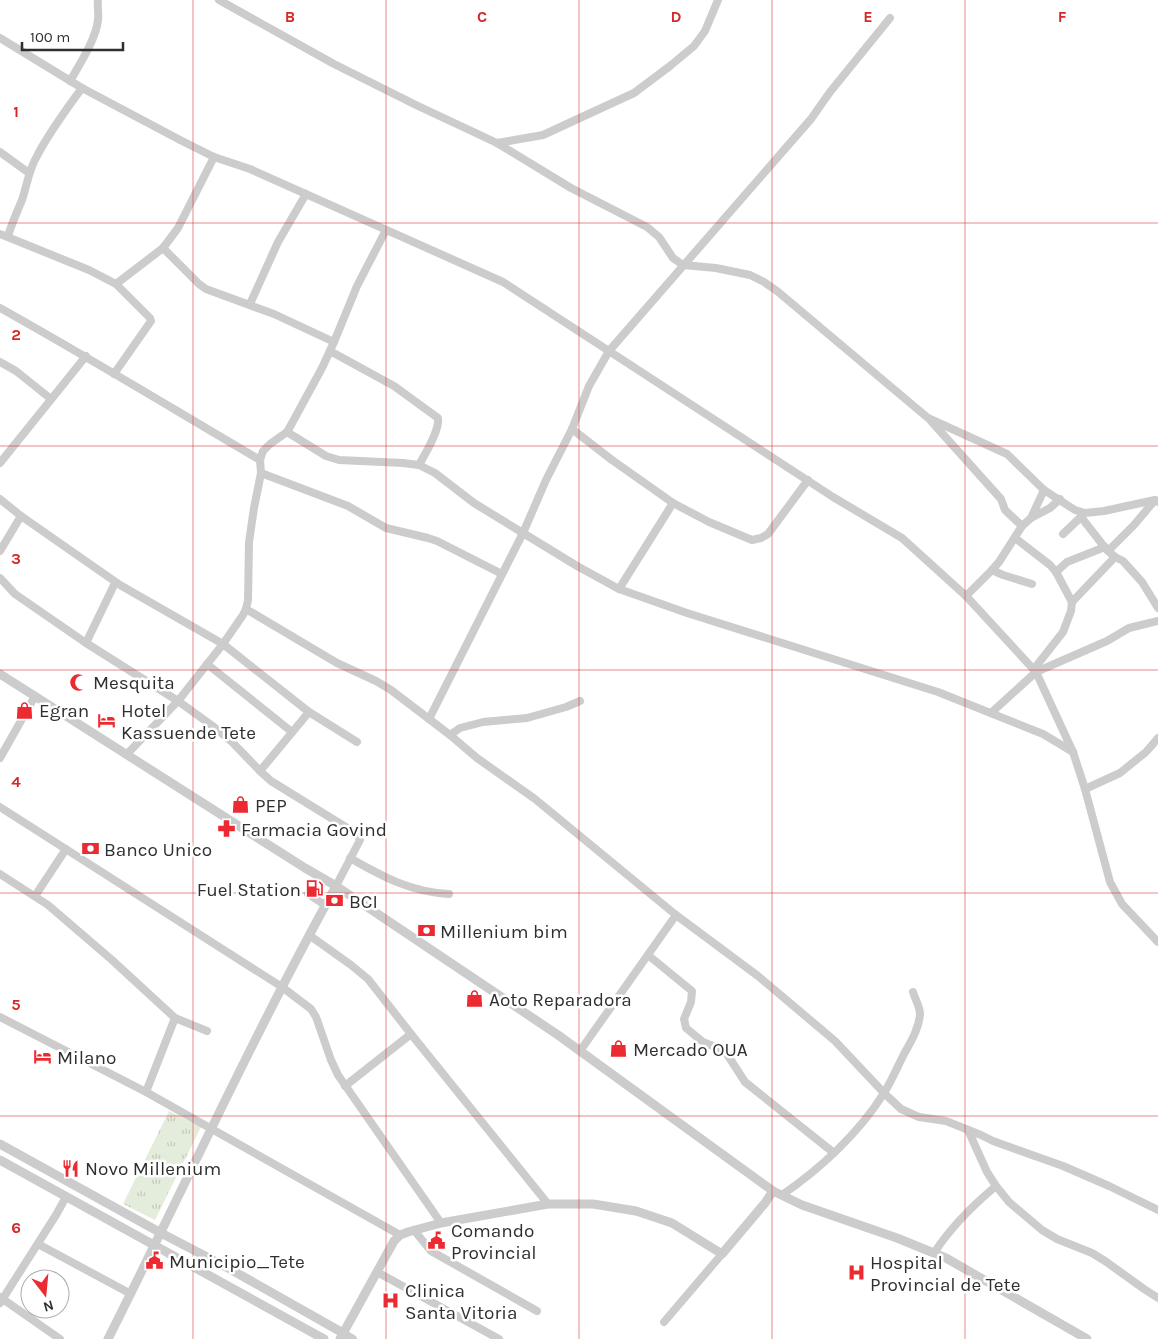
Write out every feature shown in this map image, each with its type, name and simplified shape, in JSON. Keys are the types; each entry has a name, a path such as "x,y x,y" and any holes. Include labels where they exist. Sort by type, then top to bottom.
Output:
{"street":[{"path":"70,81 88,49 97,25 98,0"},
{"path":"219,0 334,64 497,144 570,188 647,228 658,237 673,258 684,265 716,268 750,275 764,282 928,418 1001,499 1005,510 1022,526"},
{"path":"497,144 543,135 634,93 694,46 705,32 718,0"},
{"path":"428,719 523,534 546,480 572,429 589,386 609,351 811,118 890,18"},
{"path":"0,38 82,88 214,157 250,169 503,282 833,497 902,538 966,596 1035,670 1073,752 1110,882 1122,904 1158,942"},
{"path":"82,88 50,132 35,158 22,200 4,235 89,270 116,284 146,314 151,321 114,374"},
{"path":"0,152 30,173"},
{"path":"116,284 163,248 178,228 214,157"},
{"path":"250,304 278,242 306,194"},
{"path":"127,754 178,701 223,644 246,609 251,525 261,474 260,460 263,451 287,432 330,351 357,286 386,230"},
{"path":"163,248 206,289 250,304 334,342"},
{"path":"0,308 86,356 260,460"},
{"path":"330,351 394,386 438,418 436,431 419,465"},
{"path":"0,464 86,356"},
{"path":"0,362 16,371 51,399"},
{"path":"928,418 1007,454 1044,490 1083,515 1106,549 1123,561 1142,582 1158,608"},
{"path":"572,429 673,503 709,522 752,540 768,534 808,480"},
{"path":"287,432 326,456 339,460 419,465 435,473 474,503 523,534 619,589 696,616 938,692 1043,734 1073,752"},
{"path":"261,474 348,506 386,528 437,541 502,574"},
{"path":"1031,518 1044,490"},
{"path":"0,499 116,583 223,644 309,712 357,742"},
{"path":"966,596 992,570 1022,526 1031,518 1050,508 1060,499"},
{"path":"1063,534 1083,515 1156,501"},
{"path":"1056,572 1067,562 1106,549 1134,525 1156,501"},
{"path":"619,589 673,503"},
{"path":"0,551 21,516"},
{"path":"991,713 1035,670 1063,632 1071,611 1072,602 1056,572 1050,565 1015,538"},
{"path":"1072,602 1115,557"},
{"path":"992,570 1032,584"},
{"path":"0,578 15,594 86,643 178,701 224,734 260,771 283,789 357,834 360,840 282,988 108,1339"},
{"path":"86,643 116,583"},
{"path":"246,609 337,663 391,690 477,758 549,810 676,915 758,976 835,1041 901,1109 920,1117 946,1122 1064,1166 1158,1210"},
{"path":"1035,670 1107,641 1129,628 1158,621"},
{"path":"208,664 292,732"},
{"path":"0,674 336,886 580,1051 773,1190 822,1212 897,1238 946,1258 1087,1339"},
{"path":"0,758 35,696"},
{"path":"450,735 460,728 483,722 527,718 580,701"},
{"path":"260,771 309,712"},
{"path":"1085,789 1120,773 1146,752 1158,738"},
{"path":"0,807 282,988 311,1009 331,1060 345,1086 441,1223"},
{"path":"35,896 66,849"},
{"path":"350,858 380,875 401,884 424,891 450,894"},
{"path":"0,874 48,904 175,1018 207,1031"},
{"path":"308,894 325,905"},
{"path":"580,1051 676,915"},
{"path":"309,935 368,979 548,1204"},
{"path":"648,955 692,991 691,1002 684,1020 686,1028 703,1042 725,1051 745,1082 834,1152"},
{"path":"782,1195 834,1152 860,1126 884,1093 914,1036 918,1024 920,1011 912,992"},
{"path":"0,1017 146,1092 400,1235"},
{"path":"146,1092 175,1018"},
{"path":"345,1086 411,1034"},
{"path":"968,1130 983,1164 996,1186 1009,1202 1042,1230 1057,1239 1105,1260 1144,1290 1158,1298"},
{"path":"0,1144 230,1269 342,1336 353,1339"},
{"path":"0,1160 324,1339"},
{"path":"934,1253 956,1224 996,1186"},
{"path":"664,1322 766,1203 773,1190"},
{"path":"60,1339 1,1299 38,1244 66,1197"},
{"path":"342,1336 394,1241 400,1235 441,1223 548,1204 593,1204 636,1210 672,1223 722,1254"},
{"path":"414,1230 431,1251 537,1312"},
{"path":"38,1244 131,1294"},
{"path":"377,1272 499,1339"}],"green space":[{"path":"169,1111 201,1127 155,1220 123,1204"}],"place":[{"name":"Mesquita","path":"79,682"},
{"name":"Egran","path":"25,710"},
{"name":"Hotel Kassuende Tete","path":"107,721"},
{"name":"PEP","path":"241,805"},
{"name":"Farmacia Govind","path":"227,829"},
{"name":"Banco Unico","path":"90,849"},
{"name":"Fuel Station","path":"315,889"},
{"name":"BCI","path":"335,901"},
{"name":"Millenium bim","path":"426,931"},
{"name":"Aoto Reparadora","path":"475,999"},
{"name":"Mercado OUA","path":"619,1049"},
{"name":"Milano","path":"43,1057"},
{"name":"Novo Millenium","path":"71,1168"},
{"name":"Comando Provincial","path":"437,1241"},
{"name":"Municipio_Tete","path":"155,1261"},
{"name":"Hospital Provincial de Tete","path":"856,1273"},
{"name":"Clinica Santa Vitoria","path":"391,1301"}]}
